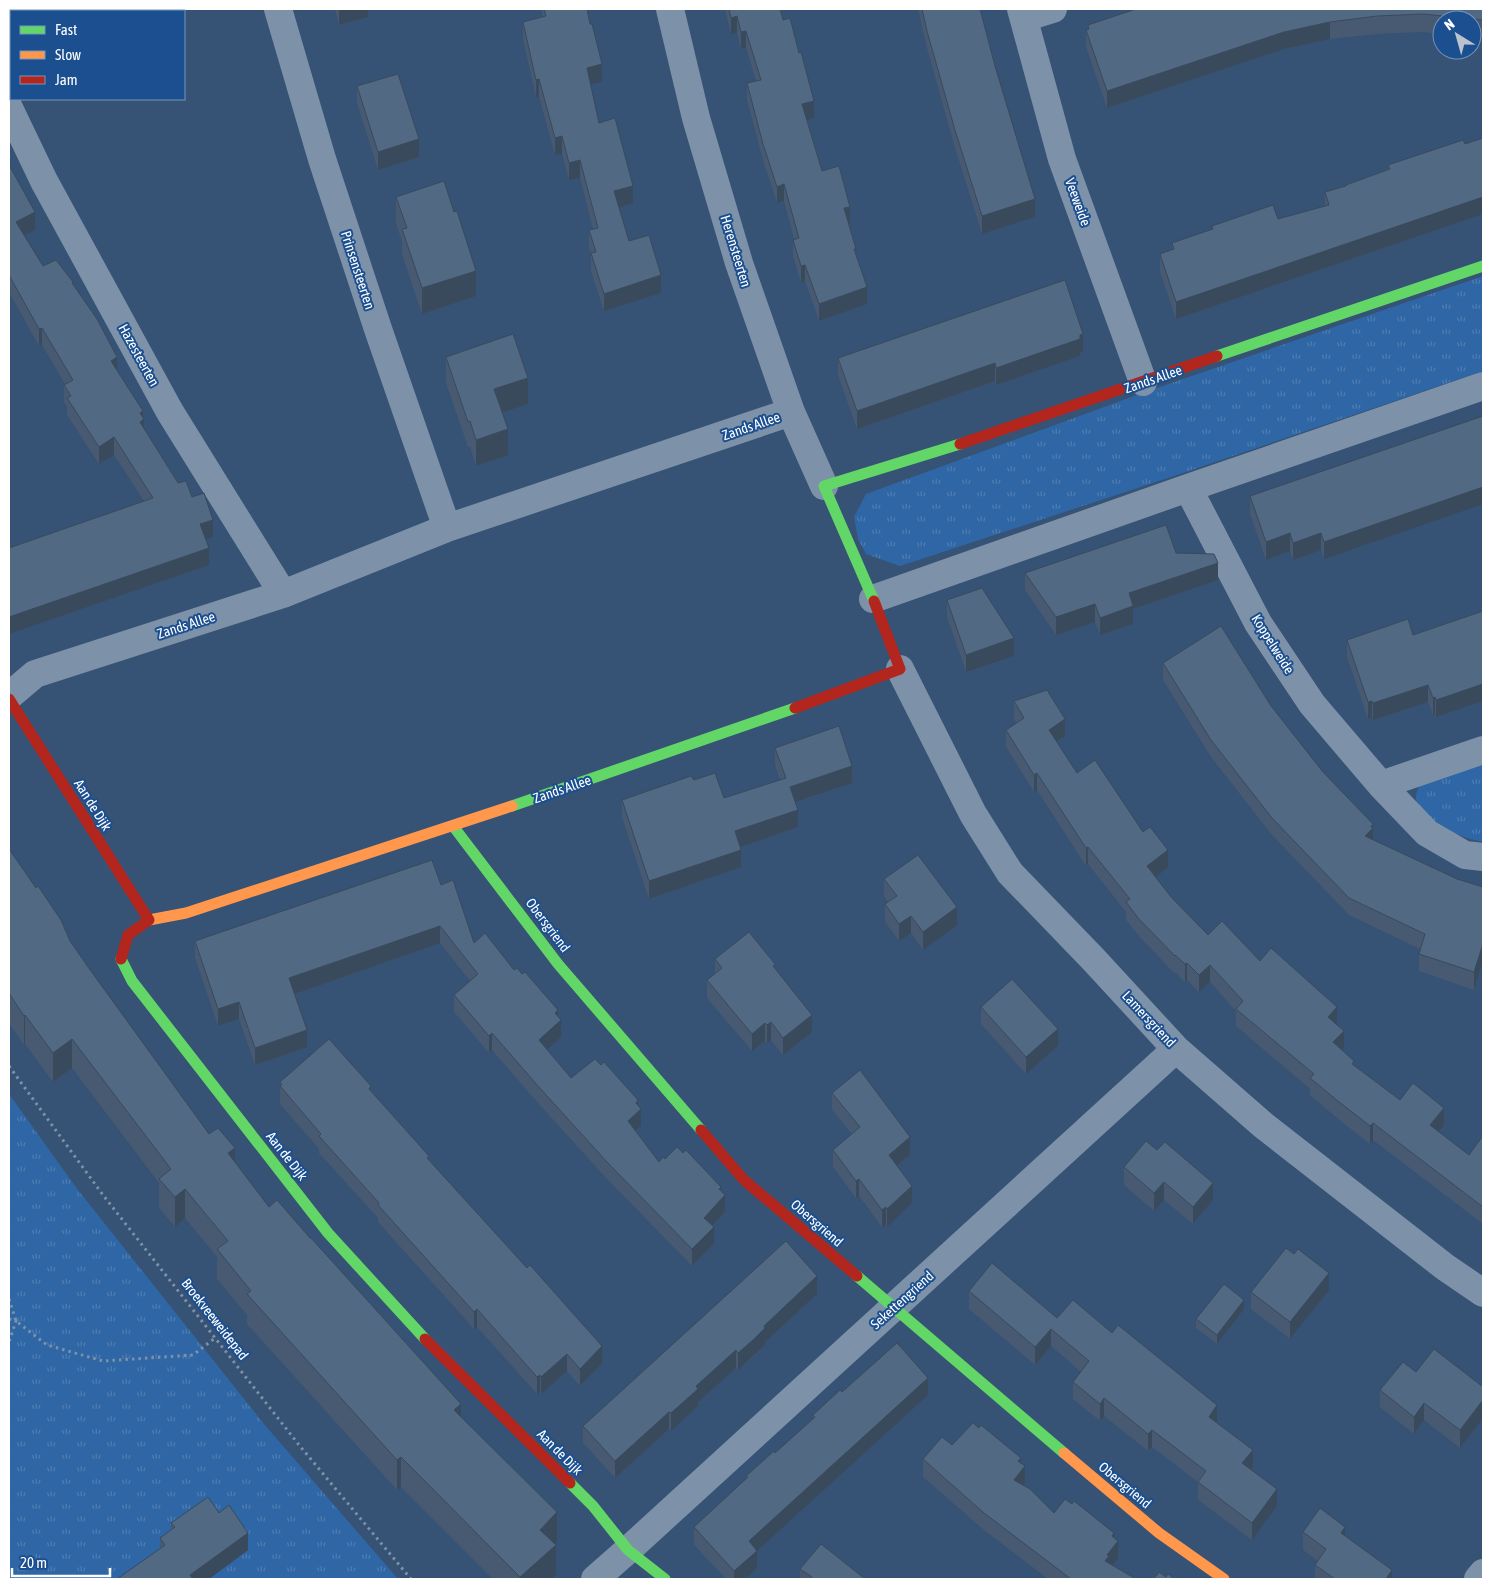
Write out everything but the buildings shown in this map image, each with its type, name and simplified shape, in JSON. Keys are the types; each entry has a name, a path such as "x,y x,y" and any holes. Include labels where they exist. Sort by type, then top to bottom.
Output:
{"street":[{"name":"Prinsensteerten","path":"278,9 331,187 447,528"},
{"name":"Herensteerten","path":"670,9 696,118 739,263 791,412 824,486"},
{"name":"Veeweide","path":"1053,9 1022,14 1062,159 1143,382"},
{"name":"Hazesteerten","path":"9,108 44,182 170,412 283,594"},
{"name":"Zands Allee","path":"824,486 931,454 1483,266"},
{"path":"873,599 1483,386"},
{"name":"Zands Allee","path":"9,697 35,674 283,594 447,528 791,412"},
{"path":"824,486 873,599 900,669"},
{"name":"Koppelweide","path":"1188,488 1258,623 1312,704 1382,785 1427,833 1465,854 1483,857"},
{"name":"Zands Allee","path":"149,920 186,913 453,826 793,710 900,669"},
{"name":"Lamersgriend","path":"900,669 972,814 1010,873 1176,1049 1263,1125 1445,1267 1483,1293"},
{"name":"Aan de Dijk","path":"9,697 149,920 128,935 121,958 132,981 328,1233 432,1346 593,1506 628,1550 665,1579"},
{"path":"1382,785 1483,750"},
{"name":"Obersgriend","path":"453,826 558,964 744,1180 1159,1534 1224,1579"},
{"name":"Sekettengriend","path":"595,1579 1176,1049"},
{"path":"1478,1579 1483,1573"}],"path":[{"name":"Broekveeweidepad","path":"9,1066 103,1195 300,1445 411,1579"},
{"path":"9,1299 16,1321 9,1342"},
{"path":"9,1319 16,1321 48,1345 103,1362 193,1354 216,1338"}],"green space":[{"path":"1483,276 1483,371 1171,477 900,566 866,554 858,539 854,517 866,494 1145,392"},
{"path":"1483,759 1483,842 1453,833 1433,823 1419,808 1416,797 1422,780"},
{"path":"9,1094 78,1190 264,1424 398,1579 9,1579"}],"traffic: fast":[{"path":"1217,356 1483,266"},
{"path":"874,601 824,486 960,444"},
{"path":"512,806 795,708"},
{"path":"453,826 558,964 701,1130"},
{"path":"121,959 132,981 328,1233 425,1339"},
{"path":"857,1276 1064,1453"},
{"path":"570,1483 593,1506 628,1550 665,1579"}],"traffic: slow":[{"path":"149,920 186,913 512,806"},
{"path":"1064,1453 1159,1533 1224,1579"}],"traffic: jam":[{"path":"960,444 1217,356"},
{"path":"795,708 900,669 874,601"},
{"path":"9,699 149,920 128,935 121,959"},
{"path":"701,1130 744,1180 857,1276"},
{"path":"425,1339 570,1483"}]}
